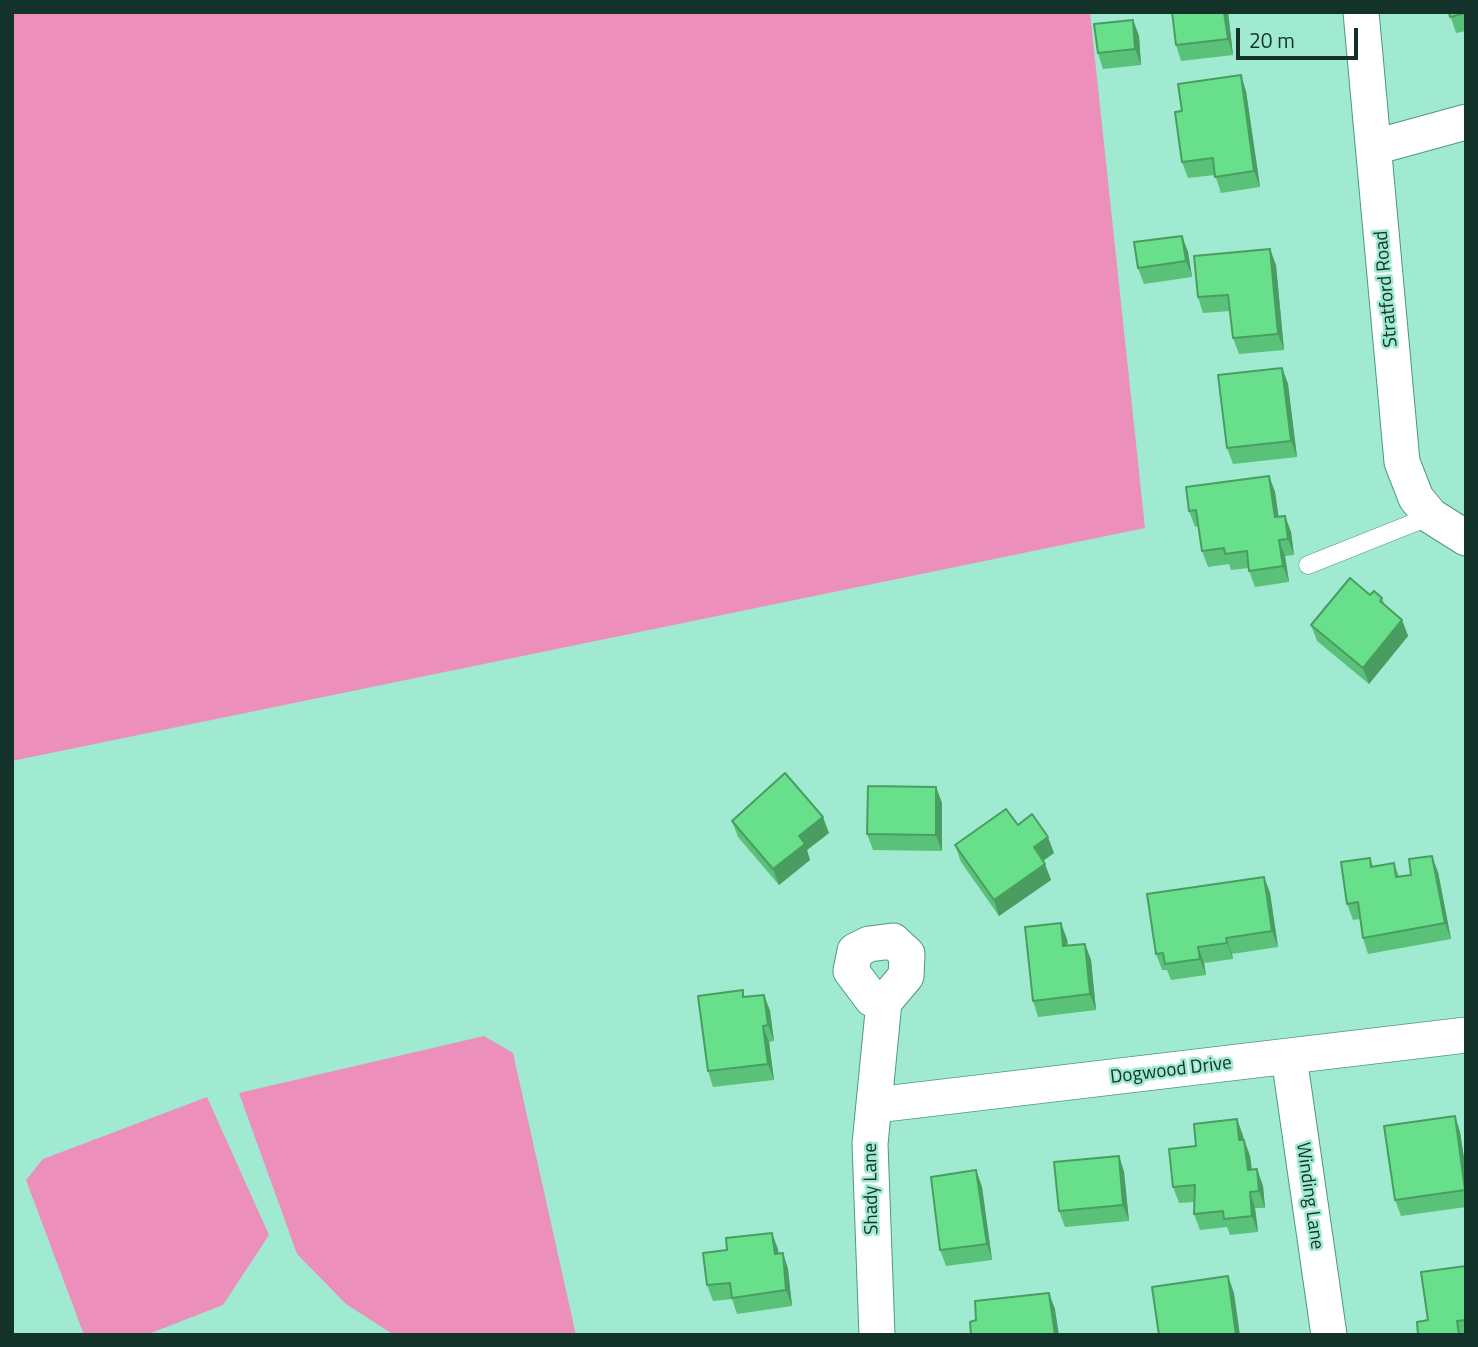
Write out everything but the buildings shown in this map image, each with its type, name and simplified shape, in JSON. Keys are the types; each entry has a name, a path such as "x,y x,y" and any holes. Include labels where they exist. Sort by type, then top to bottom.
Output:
{"street":[{"name":"Stratford Road","path":"1362,12 1402,462 1416,498 1432,516 1466,538"},
{"path":"1375,147 1466,122"},
{"name":"Shady Lane","path":"877,1335 870,1144 876,1105 884,1002"},
{"name":"Dogwood Drive","path":"876,1105 1466,1035"},
{"name":"Winding Lane","path":"1289,1057 1329,1335"}],"lane":[{"path":"1308,565 1432,516"}],"shaded area":[{"path":"12,12 1090,12 1145,528 12,761"},
{"path":"484,1036 513,1053 576,1335 394,1335 346,1304 297,1254 239,1093"},
{"path":"207,1097 269,1235 223,1305 146,1335 84,1335 26,1180 43,1159"}]}
